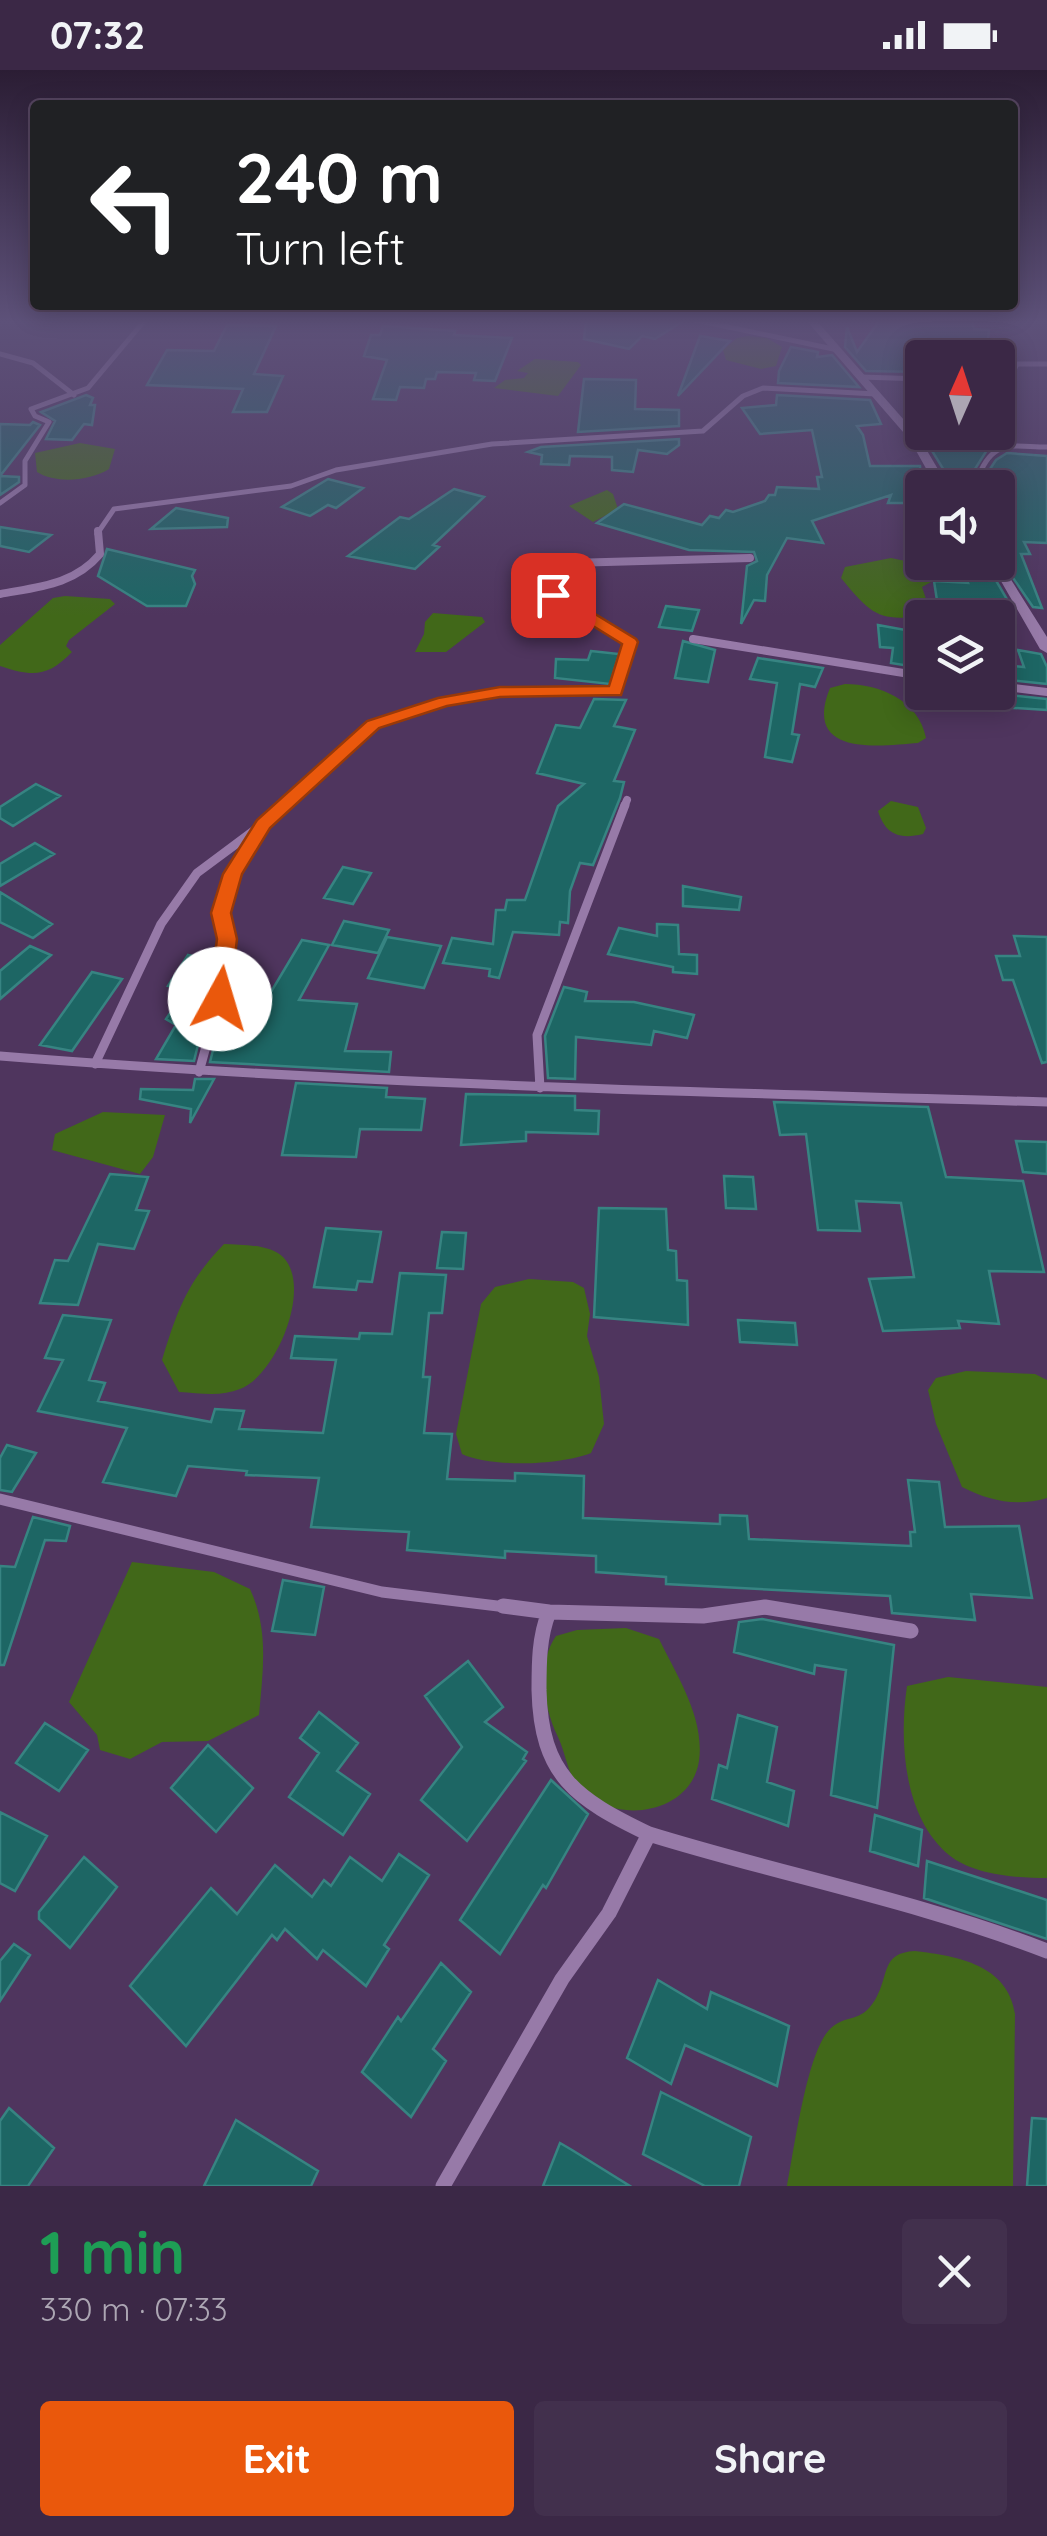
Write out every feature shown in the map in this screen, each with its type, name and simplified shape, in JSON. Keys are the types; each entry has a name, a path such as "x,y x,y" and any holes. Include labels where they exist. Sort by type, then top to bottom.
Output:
{"main road":[{"path":"897,419 915,439 933,470"},
{"path":"1007,580 1047,648"}],"street":[{"path":"0,503 26,485 25,461 50,422 42,419"},
{"path":"0,594 68,581 92,566 100,554 96,534 114,509 291,486 336,470 492,444 704,430 717,419"},
{"path":"980,470 985,455 995,447 1047,447"},
{"path":"95,1064 161,924 197,873 263,824 373,724 444,702 500,692 616,691 630,642 553,595 570,563 750,558"},
{"path":"693,639 905,673"},
{"path":"1015,688 1047,692"},
{"path":"540,1088 536,1034 627,800"},
{"path":"199,1072 220,999 227,939 221,913 232,874 263,824"},
{"path":"0,1056 199,1072 540,1088 1047,1102"},
{"path":"0,1499 382,1592 549,1612 703,1616 766,1607 911,1631"},
{"path":"549,1612 540,1634 538,1709 550,1766 579,1795 612,1818 648,1834 766,1870 975,1924 1047,1951"},
{"path":"443,2186 562,1978 610,1913 648,1834"}],"shaded area":[{"path":"80,443 115,449 109,469 73,479 37,472 35,453"},
{"path":"607,490 613,494 618,509 593,522 569,506"},
{"path":"891,558 905,561 905,580 935,580 922,587 926,600 905,600 905,618 890,617 863,603 841,578 845,567"},
{"path":"53,598 110,599 115,604 69,640 66,646 72,652 55,666 31,673 0,666 0,645"},
{"path":"433,613 482,617 485,622 446,652 415,652 425,622"},
{"path":"858,685 896,697 905,703 905,710 915,714 926,738 918,743 866,745 835,737 826,726 824,710 830,688"},
{"path":"891,801 918,807 926,828 923,834 907,836 889,830 878,811"},
{"path":"103,1112 165,1115 153,1157 140,1174 52,1150 55,1134"},
{"path":"224,1244 263,1247 283,1257 294,1288 286,1329 266,1367 240,1389 218,1394 179,1392 162,1360 185,1298"},
{"path":"529,1279 573,1282 584,1288 590,1314 587,1336 599,1377 604,1424 591,1453 578,1457 526,1463 490,1461 462,1454 456,1434 481,1304 495,1287"},
{"path":"966,1371 1035,1374 1047,1380 1047,1498 1003,1501 962,1487 936,1424 928,1390 936,1378"},
{"path":"132,1562 214,1572 250,1589 262,1635 259,1715 208,1741 162,1742 130,1759 100,1750 97,1735 69,1702"},
{"path":"626,1628 659,1639 694,1713 700,1745 693,1779 683,1792 668,1802 633,1810 598,1802 578,1786 553,1726 544,1686 546,1660 556,1636 577,1630"},
{"path":"948,1677 1047,1687 1047,1878 1009,1876 959,1862 934,1839 922,1820 913,1799 905,1753 907,1686"},
{"path":"915,1951 978,1966 992,1974 1010,1997 1015,2014 1013,2186 787,2186 808,2078 823,2039 837,2023 870,2007 896,1956"}],"building":[{"path":"51,419 93,419 92,425 84,424 72,440 46,439 55,421"},
{"path":"580,419 679,419 679,426 578,432"},
{"path":"749,419 879,419 881,424 857,426 870,466 920,466 920,470 905,470 905,503 888,503 891,495 812,521 823,543 787,538 767,575 765,601 754,600 741,624 747,566 757,561 754,552 689,550 597,523 624,504 702,525 710,516 719,518 726,510 733,512 765,501 769,495 775,495 777,487 819,489 817,477 822,477 812,430 760,434"},
{"path":"0,424 40,425 0,476"},
{"path":"679,439 679,445 667,454 638,450 633,472 612,470 612,457 570,456 569,465 541,464 542,455 528,452 541,447"},
{"path":"932,450 987,450 975,469 944,470"},
{"path":"1007,453 1047,456 1047,543 1024,542 1030,554 1021,554 1042,608 1033,607 1014,580 1015,470 989,470"},
{"path":"0,476 19,477 19,482 0,495"},
{"path":"328,479 363,488 336,508 328,505 310,516 282,507"},
{"path":"454,489 484,497 433,545 439,547 415,569 348,556 400,517 409,519"},
{"path":"176,508 228,518 227,527 151,529"},
{"path":"0,527 51,535 29,552 0,546"},
{"path":"107,549 195,570 195,584 186,606 147,606 98,576"},
{"path":"967,580 996,580 1007,600 937,600 934,581 968,583"},
{"path":"666,606 699,610 692,631 659,627"},
{"path":"878,625 905,630 905,665 891,663 893,648 880,647"},
{"path":"683,641 715,650 708,682 675,678"},
{"path":"1018,650 1041,654 1047,667 1047,684 1015,681 1015,666 1024,667"},
{"path":"591,651 619,654 610,684 555,678 556,659 588,660"},
{"path":"758,658 823,668 815,687 800,684 792,734 799,735 792,762 765,757 777,683 750,679"},
{"path":"1015,696 1047,699 1047,710 1015,708"},
{"path":"594,699 626,700 614,726 635,730 614,781 624,782 620,798 593,865 580,863 570,891 568,923 560,922 559,935 513,932 499,978 489,976 490,969 443,963 452,938 493,944 496,910 505,910 507,900 525,900 558,806 584,784 537,773 556,725 580,728"},
{"path":"36,784 60,796 13,826 0,818 0,807"},
{"path":"35,843 54,854 0,886 0,864"},
{"path":"343,867 371,873 353,904 324,898"},
{"path":"683,886 741,897 739,910 683,906"},
{"path":"0,892 52,924 33,938 0,922"},
{"path":"344,921 389,930 378,953 332,945"},
{"path":"657,924 678,925 679,954 697,955 697,974 673,972 673,967 608,954 619,928 657,936"},
{"path":"1014,936 1047,937 1047,1062 1042,1063 1013,980 1003,980 996,956 1020,956"},
{"path":"387,937 441,946 424,988 368,978"},
{"path":"302,940 329,945 299,1000 357,1004 345,1051 391,1052 389,1072 210,1062 229,987 271,992"},
{"path":"30,946 51,955 0,999 0,971"},
{"path":"188,955 216,961 204,984 213,985 194,1061 156,1059 176,1025 166,1019 186,990 168,986"},
{"path":"92,972 122,979 72,1051 40,1045"},
{"path":"564,987 587,992 585,1001 634,1002 694,1015 687,1038 654,1031 651,1045 576,1037 575,1079 548,1078 545,1036"},
{"path":"195,1079 214,1079 190,1123 191,1109 140,1099 141,1089 193,1090"},
{"path":"296,1083 387,1088 386,1097 425,1099 421,1130 360,1129 356,1157 282,1155"},
{"path":"466,1094 575,1096 575,1110 599,1111 598,1134 526,1132 526,1141 461,1145"},
{"path":"774,1102 928,1107 946,1177 1023,1181 1044,1272 989,1271 999,1324 958,1321 960,1328 883,1331 869,1279 914,1277 901,1203 856,1201 860,1231 818,1230 806,1134 780,1135"},
{"path":"1016,1141 1047,1142 1047,1174 1023,1172"},
{"path":"110,1174 148,1177 136,1210 149,1211 134,1249 98,1244 78,1305 40,1303 55,1260 68,1261"},
{"path":"724,1176 753,1177 756,1209 726,1208"},
{"path":"599,1208 666,1209 668,1250 676,1251 677,1280 687,1281 688,1325 594,1317"},
{"path":"326,1228 381,1232 372,1282 358,1281 356,1290 314,1287"},
{"path":"442,1232 466,1233 463,1269 437,1268"},
{"path":"400,1273 446,1275 442,1313 429,1313 423,1377 430,1377 424,1433 452,1434 447,1479 515,1481 515,1473 584,1476 583,1518 720,1524 720,1515 747,1516 749,1539 911,1546 910,1532 915,1532 908,1480 939,1482 945,1527 1019,1526 1032,1598 971,1594 975,1620 892,1613 890,1596 666,1584 666,1577 596,1572 596,1556 505,1551 505,1558 407,1550 409,1532 311,1527 319,1478 246,1475 247,1471 188,1466 176,1496 103,1482 127,1428 38,1411 63,1360 45,1358 63,1315 111,1320 89,1380 105,1383 98,1401 211,1422 215,1409 244,1411 239,1429 323,1433 336,1360 291,1358 295,1336 359,1339 360,1333 392,1334"},
{"path":"738,1320 795,1323 797,1345 740,1342"},
{"path":"7,1445 36,1453 12,1492 0,1490 0,1458"},
{"path":"33,1517 70,1526 66,1541 45,1540 4,1665 0,1665 0,1566 15,1567"},
{"path":"283,1580 324,1587 315,1635 272,1631"},
{"path":"762,1619 894,1645 877,1808 831,1795 846,1670 815,1665 814,1674 734,1652 739,1622"},
{"path":"468,1661 503,1707 485,1722 527,1752 523,1759 526,1761 467,1841 421,1800 462,1747 425,1696"},
{"path":"319,1712 358,1743 337,1771 370,1794 343,1835 289,1797 319,1753 300,1738"},
{"path":"738,1715 777,1727 767,1782 794,1791 788,1826 712,1799 719,1765 727,1768"},
{"path":"45,1723 88,1750 59,1791 16,1763"},
{"path":"208,1745 253,1788 216,1832 171,1788"},
{"path":"551,1780 588,1814 546,1888 543,1885 500,1954 460,1920"},
{"path":"0,1812 47,1836 15,1891 0,1883"},
{"path":"875,1815 922,1830 918,1866 870,1851"},
{"path":"399,1854 429,1875 384,1945 389,1949 366,1986 323,1950 317,1959 285,1929 277,1940 272,1935 186,2046 130,1986 211,1888 237,1914 275,1865 312,1897 324,1880 331,1886 350,1857 382,1881"},
{"path":"84,1857 117,1887 70,1948 39,1919 39,1912"},
{"path":"927,1861 1047,1900 1047,1939 924,1898"},
{"path":"14,1944 30,1955 0,2001 0,1961"},
{"path":"441,1963 471,1992 433,2049 446,2061 411,2117 362,2072 398,2017 401,2021"},
{"path":"658,1980 707,2009 711,1992 789,2026 777,2086 685,2045 671,2084 627,2058"},
{"path":"661,2092 751,2137 739,2186 705,2186 643,2154"},
{"path":"9,2108 54,2148 28,2186 0,2186 0,2121"},
{"path":"1032,2118 1047,2119 1047,2186 1027,2186"},
{"path":"236,2120 318,2171 311,2186 204,2186"},
{"path":"560,2143 572,2150 630,2186 543,2186"}],"route":[{"path":"220,999 227,939 221,913 232,874 263,824 373,724 444,702 500,692 616,691 630,642 553,595"}]}
